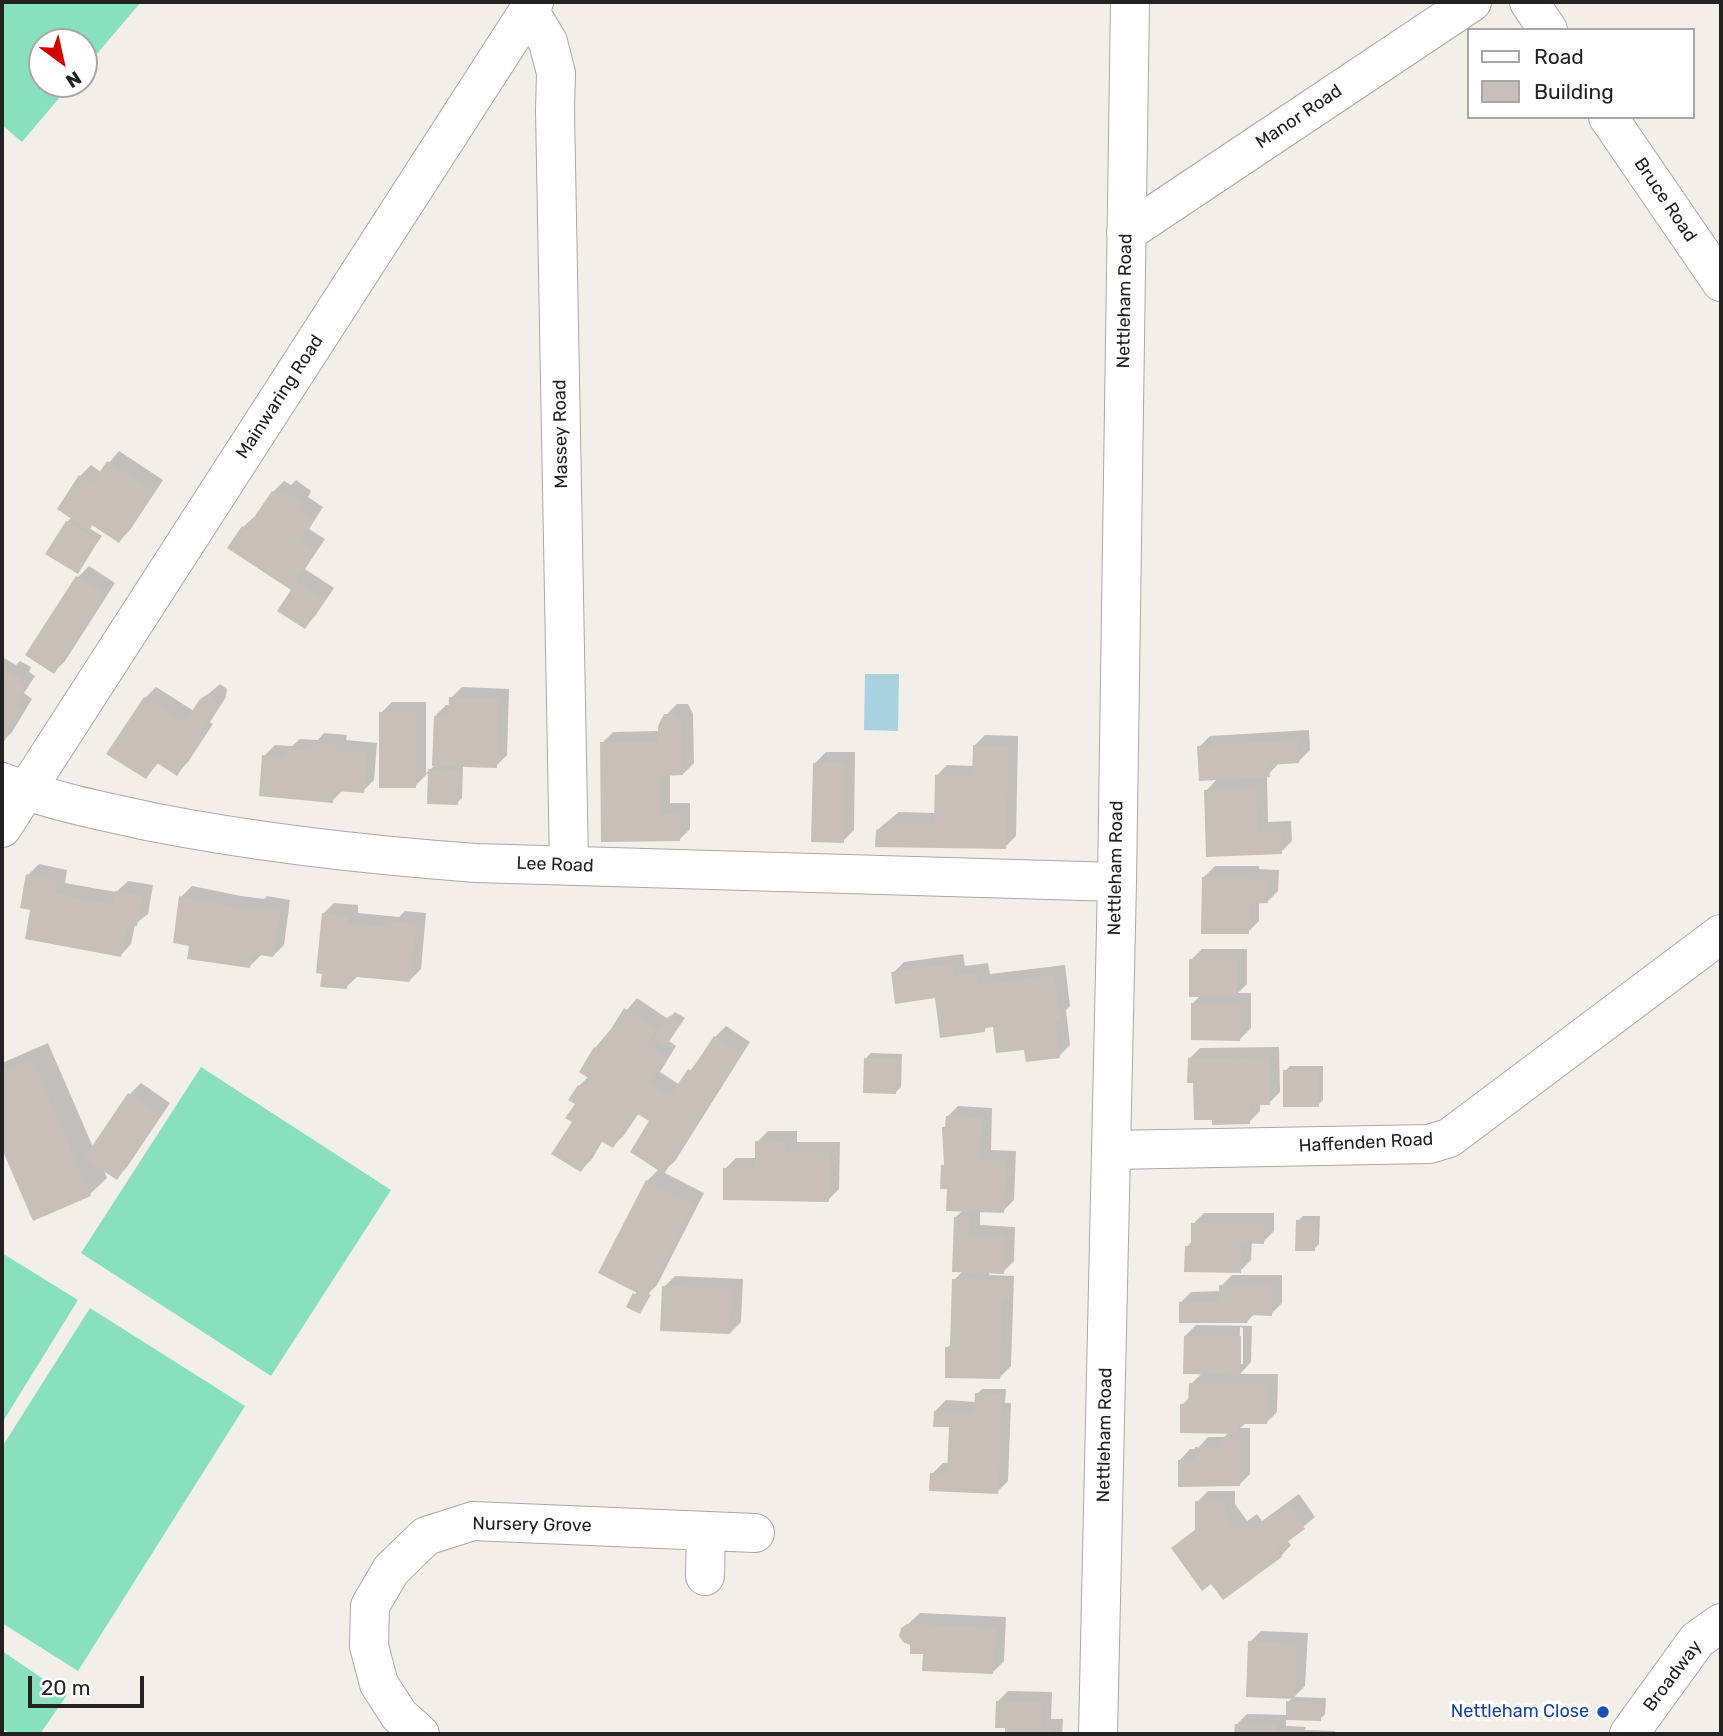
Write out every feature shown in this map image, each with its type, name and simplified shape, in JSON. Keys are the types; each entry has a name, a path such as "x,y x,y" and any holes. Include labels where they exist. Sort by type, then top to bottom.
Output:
{"street":[{"name":"Nettleham Road","path":"1098,1734 1116,881 1130,2"},
{"name":"Manor Road","path":"1126,233 1472,2"},
{"path":"1529,2 1547,28"},
{"name":"Mainwaring Road","path":"2,828 14,787 532,6"},
{"name":"Massey Road","path":"532,6 548,42 556,73 569,865"},
{"name":"Bruce Road","path":"1609,119 1721,282"},
{"name":"Lee Road","path":"14,787 114,814 202,832 291,846 423,859 1116,881"},
{"name":"Haffenden Road","path":"1111,1150 1429,1144 1449,1138 1721,934"},
{"name":"Nursery Grove","path":"420,1734 399,1715 379,1684 369,1646 370,1606 391,1570 426,1536 473,1521 755,1533"},
{"path":"705,1576 706,1532"},
{"name":"Broadway","path":"1629,1734 1697,1640 1721,1623"}],"green space":[{"path":"2,2 141,2 98,53 98,28 28,28 28,98 59,98 22,142 2,125"},
{"path":"201,1067 391,1190 271,1376 81,1253"},
{"path":"2,1253 78,1300 2,1423"},
{"path":"90,1308 245,1406 78,1671 2,1623 2,1447"},
{"path":"2,1651 67,1695 40,1734 11,1734 2,1728"}],"water":[{"path":"865,674 899,674 898,731 864,730"}],"building":[{"path":"107,461 154,492 119,543 92,525 89,531 57,509 79,475 92,484"},
{"path":"283,490 302,503 298,508 314,519 299,540 315,551 296,581 325,600 305,629 277,611 291,590 227,548 242,526 246,529 272,491 280,496"},
{"path":"66,521 98,541 78,574 45,554"},
{"path":"76,576 105,594 54,674 25,655"},
{"path":"7,671 21,679 19,683 25,687 14,705 22,710 2,745 2,674 5,676"},
{"path":"208,694 216,700 216,709 200,733 204,736 177,776 157,763 146,779 106,754 144,697 184,723 200,699"},
{"path":"449,697 499,699 497,768 432,766 434,716 448,716"},
{"path":"379,712 416,712 416,788 379,788"},
{"path":"664,714 677,714 683,726 683,775 660,776 660,814 679,813 680,841 601,842 600,742 658,742 658,726"},
{"path":"1298,740 1299,763 1269,765 1270,777 1199,781 1197,746"},
{"path":"312,743 337,745 336,751 367,753 364,793 334,791 333,803 259,796 262,755 286,757 287,749 311,751"},
{"path":"973,745 1008,746 1006,849 875,847 876,830 887,829 886,823 934,824 935,775 972,776"},
{"path":"845,762 844,843 811,842 813,763"},
{"path":"428,769 459,770 458,805 427,804"},
{"path":"1256,788 1258,833 1281,831 1282,854 1206,857 1204,790"},
{"path":"26,874 57,880 55,894 113,904 115,891 143,896 137,926 127,925 121,957 25,939 30,910 20,908"},
{"path":"1249,876 1249,880 1268,880 1268,903 1249,904 1249,934 1201,934 1202,877"},
{"path":"179,896 254,910 254,906 280,910 273,957 252,954 250,968 187,959 189,946 173,943"},
{"path":"322,913 348,916 348,923 392,928 393,921 416,924 410,982 348,976 347,989 320,987 322,974 316,973"},
{"path":"1189,959 1237,959 1237,997 1189,997"},
{"path":"953,964 954,976 978,973 979,985 1054,975 1060,1019 1055,1019 1060,1058 1026,1062 1024,1050 996,1053 993,1027 985,1028 985,1032 940,1038 935,998 895,1004 891,972"},
{"path":"1191,1003 1241,1004 1240,1041 1191,1040"},
{"path":"624,1008 656,1029 646,1045 666,1057 650,1083 670,1096 688,1069 691,1071 714,1036 741,1054 664,1174 630,1152 649,1121 636,1113 613,1148 601,1141 581,1172 551,1154 572,1122 565,1118 575,1104 568,1100 578,1085 585,1089 590,1079 579,1072 594,1047 598,1050"},
{"path":"669,1016 681,1023 666,1046 654,1038"},
{"path":"1269,1057 1270,1105 1250,1105 1250,1124 1212,1125 1212,1120 1194,1120 1193,1083 1187,1083 1188,1058"},
{"path":"864,1058 897,1058 896,1094 863,1093"},
{"path":"32,1059 91,1196 33,1221 2,1149 2,1071"},
{"path":"1283,1070 1319,1070 1319,1107 1283,1107"},
{"path":"128,1093 161,1115 117,1180 84,1158"},
{"path":"946,1116 982,1118 980,1161 1006,1161 1004,1213 946,1211 947,1189 940,1189 941,1165 944,1165 942,1127 945,1127"},
{"path":"755,1141 787,1142 786,1153 830,1153 829,1202 723,1200 723,1168 755,1169"},
{"path":"646,1180 694,1204 647,1298 598,1273"},
{"path":"954,1217 970,1217 969,1236 1005,1237 1004,1274 952,1272"},
{"path":"1296,1220 1315,1220 1315,1251 1295,1251"},
{"path":"1191,1223 1264,1223 1264,1244 1241,1243 1241,1273 1184,1272 1185,1246 1191,1246"},
{"path":"952,1279 1010,1280 1009,1299 1002,1299 1000,1379 945,1378 945,1347 950,1347"},
{"path":"1219,1285 1272,1285 1272,1316 1248,1315 1247,1323 1179,1323 1179,1302 1219,1302"},
{"path":"662,1286 732,1289 730,1334 660,1331"},
{"path":"633,1293 647,1301 640,1314 626,1307"},
{"path":"1184,1336 1241,1336 1241,1375 1183,1374"},
{"path":"1189,1383 1268,1384 1267,1424 1238,1424 1238,1434 1180,1433 1180,1404 1188,1404"},
{"path":"975,1393 1002,1394 998,1494 929,1491 930,1473 947,1474 949,1427 933,1427 934,1411 974,1413"},
{"path":"1221,1439 1239,1439 1240,1486 1178,1487 1178,1460 1195,1460 1195,1447 1221,1448"},
{"path":"1195,1501 1225,1501 1225,1515 1236,1531 1245,1524 1250,1531 1288,1504 1305,1529 1276,1550 1282,1557 1223,1600 1211,1584 1202,1591 1171,1548 1195,1530"},
{"path":"907,1624 996,1628 993,1674 922,1671 923,1654 910,1654 910,1645 903,1642 899,1636 901,1628"},
{"path":"1248,1641 1297,1644 1295,1699 1246,1697"},
{"path":"996,1701 1041,1702 1041,1729 1053,1729 1052,1734 1005,1734 1005,1728 995,1728"},
{"path":"1286,1701 1321,1702 1321,1721 1286,1720"},
{"path":"1235,1724 1276,1725 1276,1734 1234,1734"}],"place":[{"name":"Nettleham Close","path":"1603,1712"}]}
